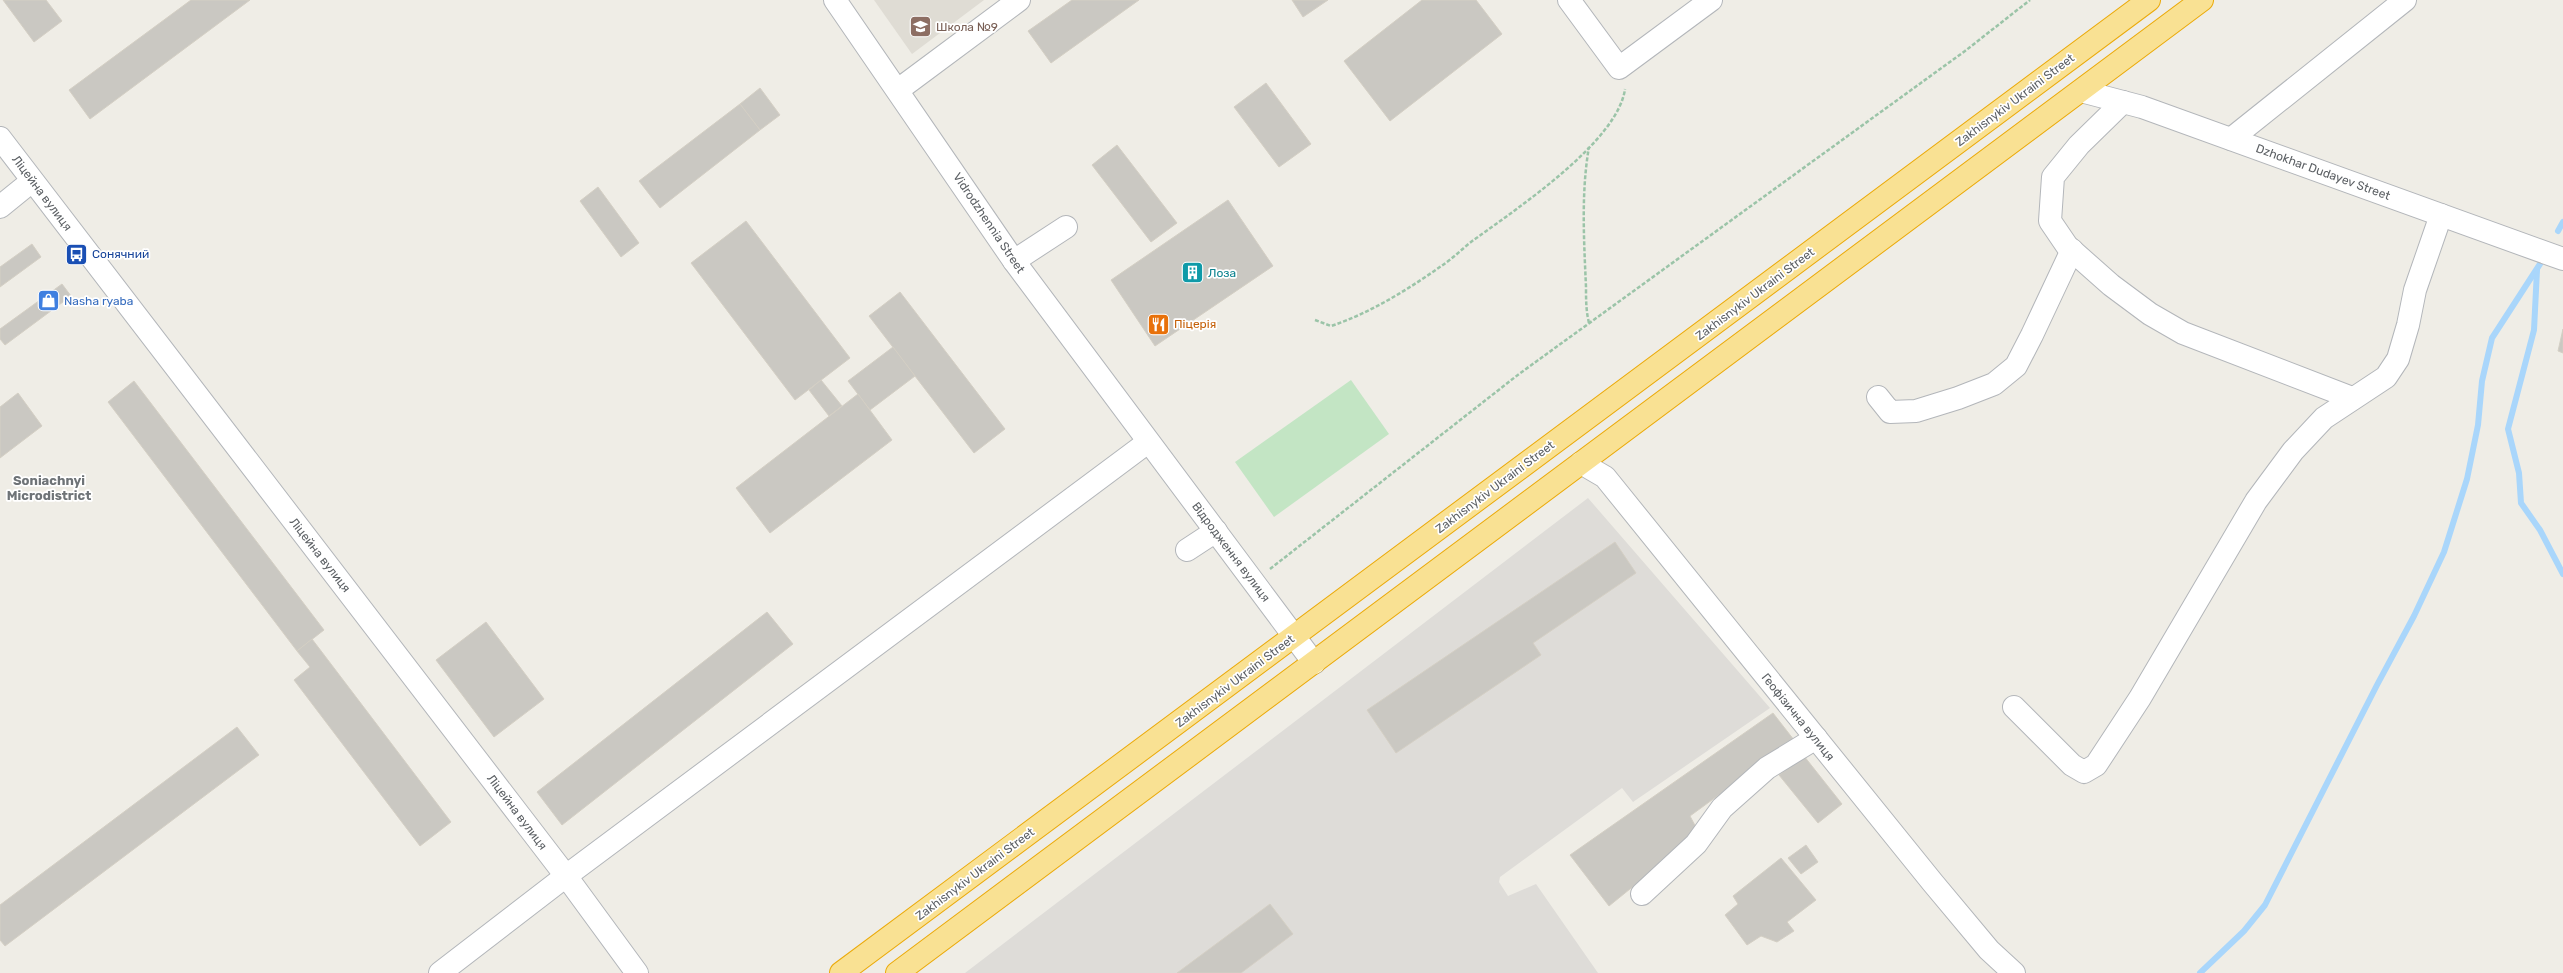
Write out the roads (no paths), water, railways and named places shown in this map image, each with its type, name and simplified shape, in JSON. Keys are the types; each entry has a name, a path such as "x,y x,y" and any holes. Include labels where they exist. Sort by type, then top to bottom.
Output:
{"highway":[{"name":"Zakhisnykiv Ukraini Street","path":"841,973 2149,0"},
{"path":"897,973 2202,0"}],"street":[{"name":"Vidrodzhennia Street","path":"836,0 1014,261 1148,442"},
{"path":"898,90 1020,0"},
{"path":"1569,0 1619,68 1711,0"},
{"path":"2231,139 2405,0"},
{"name":"Dzhokhar Dudayev Street","path":"2081,91 2123,102 2231,139 2563,259"},
{"path":"2123,102 2079,145 2053,177 2050,221 2072,250 2111,285 2150,314 2183,333 2352,398"},
{"name":"Ліцейна вулиця","path":"0,138 566,876 637,973"},
{"path":"0,207 32,181"},
{"path":"2014,707 2072,765 2084,772 2096,765 2140,698 2256,501 2293,451 2324,418 2352,398 2386,377 2398,359 2408,325 2415,290 2442,214"},
{"path":"1014,261 1066,227"},
{"path":"1878,397 1890,412 1916,411 1994,384 2016,366 2072,250"},
{"path":"440,973 566,876 1148,442"},
{"name":"Відродження вулиця","path":"1148,442 1314,662"},
{"name":"Геофізична вулиця","path":"1581,463 1604,477 1989,950 2014,973"},
{"path":"1187,550 1216,531"},
{"path":"1642,894 1696,844 1722,808 1767,768 1816,738"}],"waterway":[{"path":"2558,231 2563,222"},
{"path":"2200,973 2244,931 2265,905 2377,685 2414,616 2444,552 2467,479 2478,425 2482,381 2492,338 2540,264"},
{"path":"2537,270 2534,330 2508,429 2519,473 2521,503 2540,530 2563,574"}],"place":[{"name":"Школа №9","path":"920,27"},
{"name":"Сонячний","path":"76,254"},
{"name":"Лоза","path":"1192,273"},
{"name":"Nasha ryaba","path":"48,301"},
{"name":"Піцерія","path":"1159,324"}],"district":[{"name":"Soniachnyi Microdistrict","path":"49,488"}]}
